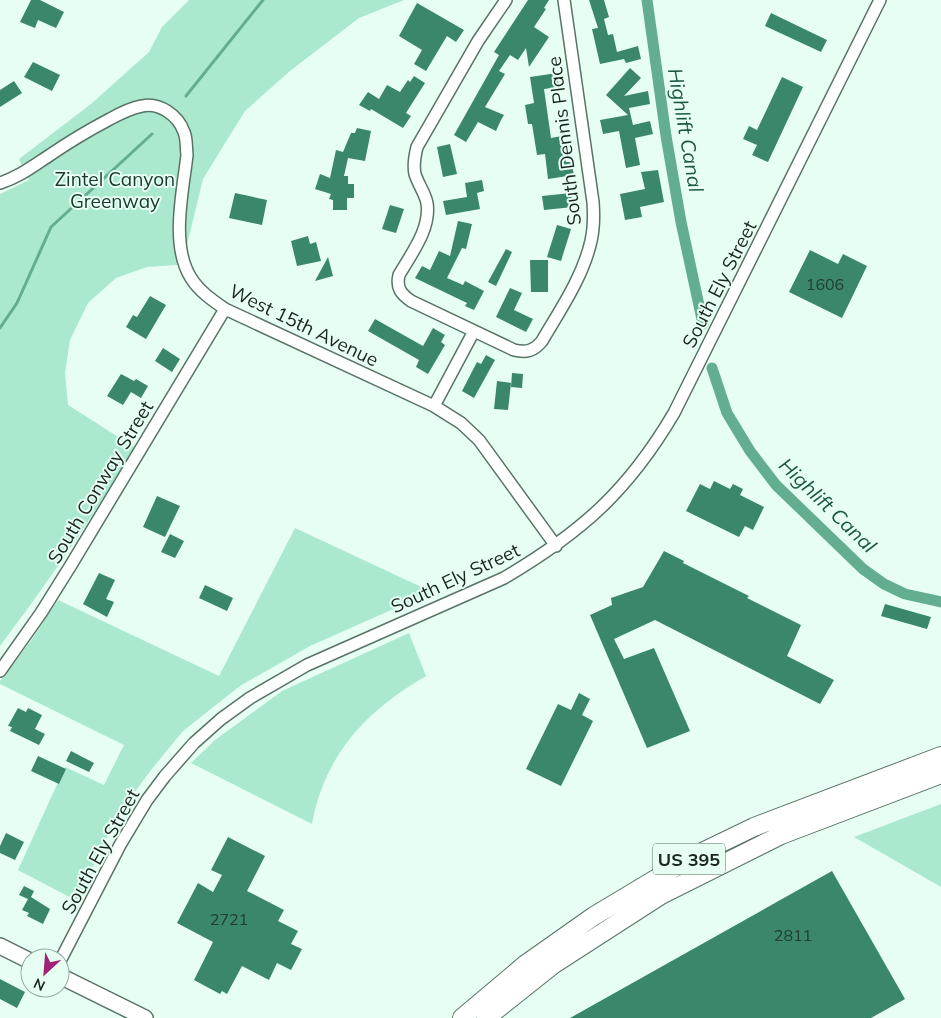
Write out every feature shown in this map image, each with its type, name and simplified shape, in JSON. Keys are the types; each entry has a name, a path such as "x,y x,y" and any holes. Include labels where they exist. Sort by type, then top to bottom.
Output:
{"highway":[{"name":"US 395","path":"462,1018 526,964 594,916 694,856 754,827 941,756"},
{"name":"US 395","path":"486,1018 554,964 661,895 781,835 941,774"}],"main road":[{"path":"0,946 20,956"},
{"path":"70,981 145,1018"}],"street":[{"path":"434,406 474,331 411,301 404,297 398,288 399,275 422,234 427,213 424,194 415,174 414,165 417,147 478,41 506,0"},
{"name":"South Dennis Place","path":"474,331 514,350 525,352 537,347 578,277 590,247 593,228 593,202 564,0"},
{"name":"South Ely Street","path":"67,948 120,845 147,800 194,744 221,719 250,698 299,669 504,578 556,546 607,504 624,485 658,440 674,413 880,0"},
{"name":"West 15th Avenue","path":"0,183 11,180 25,172 74,140 119,114 144,105 154,106 169,112 185,133 187,155 180,218 182,255 190,277 199,288 225,309 434,406 461,423 479,440 556,546"},
{"name":"South Conway Street","path":"0,671 51,597 225,309"}],"green space":[{"name":"Zintel Canyon Greenway","path":"189,0 404,0 359,18 290,71 245,111 203,179 186,249 177,265 147,267 116,278 88,303 70,340 65,373 68,405 134,447 70,548 0,646 0,194 29,180 19,159 91,104 149,52 162,27"},
{"path":"295,528 432,592 310,646 240,686 183,731 118,815 77,901 18,870 65,767 104,785 124,745 0,684 0,681 30,642 58,600 219,676"},
{"path":"409,633 426,676 385,704 351,737 327,776 318,799 312,824 191,763 215,740 282,691"},
{"path":"941,804 941,887 854,837"}],"building":[{"path":"31,0 40,0 64,12 56,28 38,20 35,28 20,22"},
{"path":"528,0 549,0 544,8 546,9 534,27 549,37 529,67 526,48 518,60 510,55 499,71 505,74 485,107 504,115 496,131 478,122 466,142 454,135 499,55 494,52"},
{"path":"589,0 604,0 609,17 604,19 608,35 613,34 617,52 638,46 641,59 626,63 624,59 600,64 592,29 598,28"},
{"path":"417,3 464,30 456,42 447,36 426,71 414,64 422,50 399,36"},
{"path":"771,13 827,40 821,52 765,26"},
{"path":"33,62 60,75 52,91 24,77"},
{"path":"630,68 641,78 624,96 648,91 650,104 629,108 633,125 650,121 653,134 635,138 640,165 626,168 619,131 603,134 600,120 628,115 606,95"},
{"path":"557,73 559,87 544,89 551,138 562,136 566,162 571,162 574,175 548,179 545,154 537,155 532,124 528,124 525,105 534,103 530,77"},
{"path":"414,76 425,83 406,113 411,116 403,128 371,109 370,111 359,105 368,92 379,99 387,85 400,92 408,80 410,82"},
{"path":"782,77 803,87 768,162 752,155 757,145 743,139 749,126 757,130"},
{"path":"14,81 22,93 0,107 0,90"},
{"path":"357,128 371,131 365,161 348,158 344,176 348,176 348,184 354,184 354,198 347,198 347,210 333,210 333,200 329,199 331,194 315,189 320,174 330,178 336,150 343,152 351,133 355,133"},
{"path":"450,144 457,174 443,177 437,147"},
{"path":"658,170 664,202 640,207 642,217 625,220 620,194 645,189 641,172"},
{"path":"482,180 484,191 477,193 480,209 446,215 443,201 467,197 465,183"},
{"path":"235,193 267,200 262,225 229,218"},
{"path":"571,193 573,207 544,210 542,196"},
{"path":"390,205 404,209 396,233 382,229"},
{"path":"458,221 472,224 466,249 462,248 447,278 463,285 465,281 484,291 474,310 465,306 467,303 415,278 422,266 430,270 439,251 450,256"},
{"path":"557,225 571,229 561,261 547,257"},
{"path":"308,236 310,244 316,242 321,261 297,266 291,241"},
{"path":"506,249 512,252 496,286 488,282"},
{"path":"810,250 838,264 843,254 867,266 842,318 789,292"},
{"path":"328,257 333,276 315,281"},
{"path":"530,260 548,260 548,292 531,292"},
{"path":"510,288 522,293 514,310 533,319 526,332 496,317"},
{"path":"150,296 166,305 146,339 126,327 133,315 137,317"},
{"path":"375,319 423,346 433,328 445,335 441,342 445,345 428,374 416,367 419,360 368,331"},
{"path":"163,348 180,359 172,372 155,361"},
{"path":"486,355 495,360 474,398 462,391 477,362 481,364"},
{"path":"512,373 523,374 522,388 511,387"},
{"path":"121,374 134,381 136,379 148,386 141,398 131,392 123,405 107,396"},
{"path":"497,381 511,383 508,410 494,409"},
{"path":"714,481 730,489 733,484 743,489 740,495 764,507 753,530 745,526 739,537 686,511 700,484 710,489"},
{"path":"157,496 180,506 165,537 143,527"},
{"path":"170,534 184,541 175,558 161,552"},
{"path":"664,551 684,561 683,563 749,596 747,598 801,625 787,656 834,680 820,704 655,620 614,639 624,659 654,648 690,731 647,748 590,615 612,605 611,598 643,587"},
{"path":"99,573 115,580 106,599 114,602 107,617 83,604"},
{"path":"205,585 233,598 227,611 199,598"},
{"path":"885,604 931,617 927,629 881,616"},
{"path":"579,693 590,699 582,715 593,721 561,786 526,769 558,704 571,710"},
{"path":"18,708 26,712 28,708 42,715 35,729 45,734 39,745 10,731 12,727 8,726"},
{"path":"71,751 94,763 89,772 66,761"},
{"path":"38,756 66,769 59,784 31,771"},
{"path":"6,833 24,842 15,860 0,853 0,846"},
{"path":"228,837 265,856 247,891 284,910 278,921 298,931 291,944 302,949 291,970 277,963 269,980 242,966 227,994 222,991 220,994 194,980 213,942 177,923 198,883 213,892 222,875 211,870"},
{"path":"832,871 905,999 871,1018 570,1018"},
{"path":"24,886 34,891 31,897 50,909 43,924 27,916 29,913 22,910 28,899 19,895"},
{"path":"0,979 20,989 20,998 22,998 17,1008 0,999"}],"waterway":[{"path":"186,96 263,0"},
{"name":"Highlift Canal","path":"647,0 666,136 681,222 703,324"},
{"path":"0,328 17,303 51,227 152,134"},
{"name":"Highlift Canal","path":"712,368 727,413 750,451 776,485 863,569 884,584 905,594 941,602"}]}
